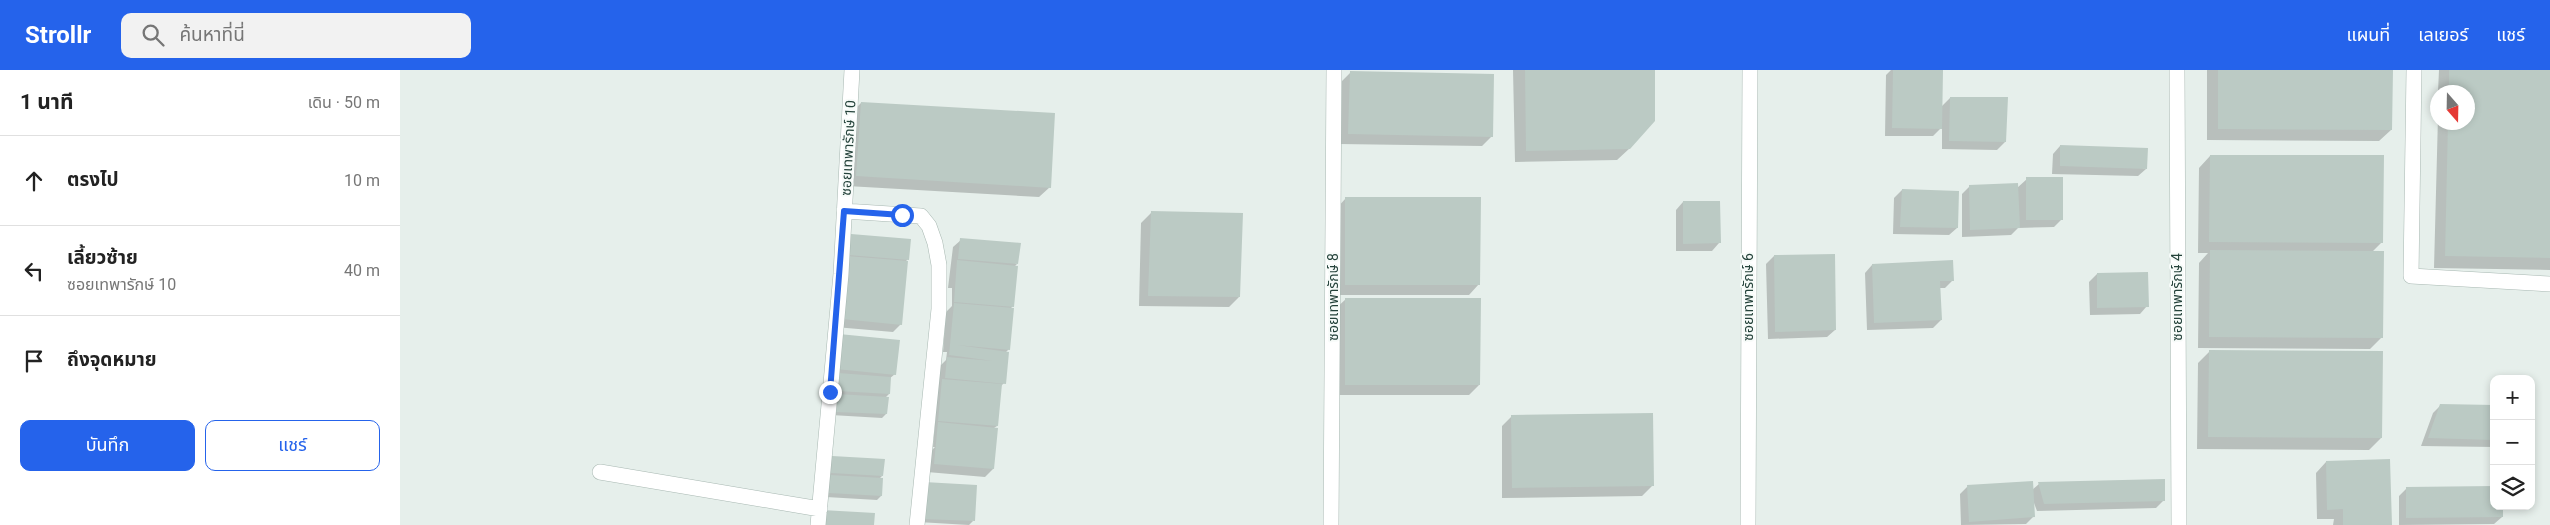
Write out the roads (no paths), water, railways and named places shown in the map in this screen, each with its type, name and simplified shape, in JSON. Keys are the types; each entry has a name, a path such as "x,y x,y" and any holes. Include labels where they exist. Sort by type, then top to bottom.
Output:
{"street":[{"name":"ซอยเทพารักษ์ 10","path":"818,525 841,274 852,70"},
{"name":"ซอยเทพารักษ์ 8","path":"1331,525 1334,70"},
{"name":"ซอยเทพารักษ์ 6","path":"1748,525 1750,70"},
{"name":"ซอยเทพารักษ์ 4","path":"2177,70 2179,525"},
{"path":"2414,70 2411,276 2550,284"},
{"path":"844,211 920,216 929,226 936,243 940,265 939,309 917,525"},
{"path":"600,472 820,509"}]}
